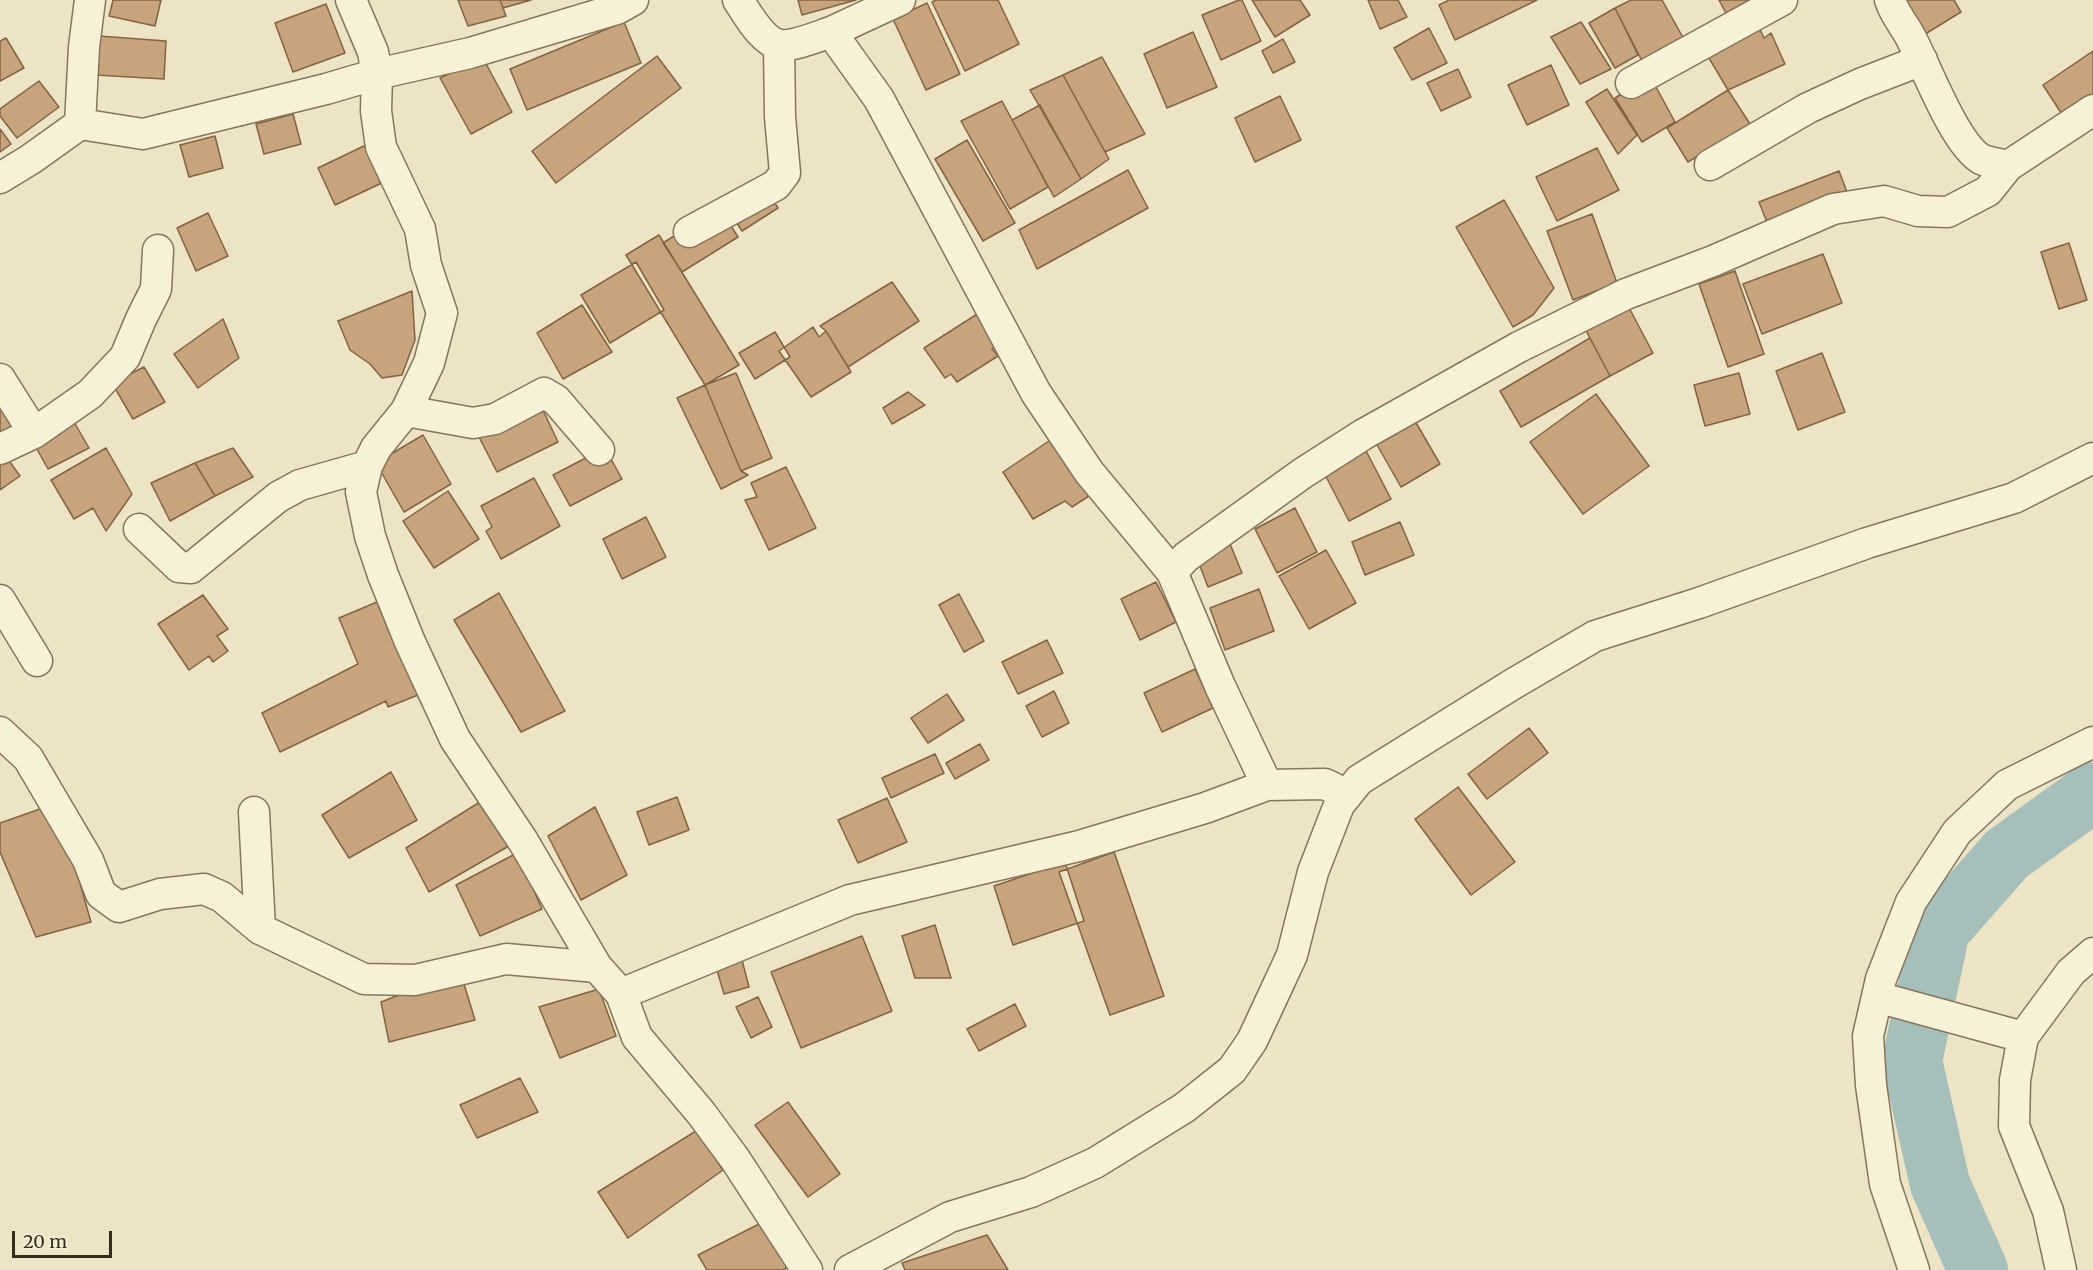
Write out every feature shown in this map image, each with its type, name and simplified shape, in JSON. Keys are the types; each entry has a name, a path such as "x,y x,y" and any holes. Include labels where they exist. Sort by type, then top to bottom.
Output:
{"street":[{"path":"80,124 84,47 90,0"},
{"path":"351,0 373,52 377,74 375,111 381,147 420,229 426,265 442,313 429,363 406,411 376,448 367,466 361,492 370,536 383,574 410,642 455,739 523,841 597,967 621,994 637,1037 701,1113 735,1160 807,1270"},
{"path":"0,178 80,124 143,134 326,89 377,74 470,53 617,9 633,0"},
{"path":"738,0 763,35 779,45 831,32 900,0"},
{"path":"1631,83 1782,0"},
{"path":"1890,0 1960,137 1981,159 2008,166"},
{"path":"831,32 879,99 1036,393 1089,472 1172,572 1220,686 1267,785"},
{"path":"689,232 776,185 785,173 780,117 779,45"},
{"path":"1710,165 1808,108 1860,84 1922,60"},
{"path":"1172,572 1186,557 1303,473 1364,434 1519,347 1626,294 1713,261 1833,208 1884,201 1918,211 1948,212 1988,191 2008,166 2093,110"},
{"path":"0,449 34,433 90,394 125,357 156,289 159,250"},
{"path":"0,379 34,433"},
{"path":"406,411 473,423 495,419 544,393 556,400 599,450"},
{"path":"850,1270 950,1217 1031,1192 1095,1163 1184,1108 1232,1070 1252,1041 1292,956 1313,872 1339,805 1359,780 1595,636 1699,603 1867,543 2014,498 2093,458"},
{"path":"139,529 179,567 191,568 278,496 300,485 367,466"},
{"path":"0,600 37,661"},
{"path":"0,732 28,758 88,860 101,894 119,907 159,894 204,889 222,897 260,930 364,979 415,980 506,958 597,967"},
{"path":"1914,1270 1885,1184 1871,1085 1868,1036 1880,998 1881,979 1911,902 1957,832 2007,785 2093,742"},
{"path":"621,994 850,900 1079,846 1205,808 1267,785 1325,784 1347,795"},
{"path":"254,812 260,930"},
{"path":"2061,1270 2048,1211 2014,1126 2015,1035 2071,972 2093,953"},
{"path":"1880,998 2015,1035"}],"building":[{"path":"113,0 161,0 155,26 109,16"},
{"path":"458,0 500,0 506,16 468,26"},
{"path":"500,0 531,0 503,8"},
{"path":"798,0 856,0 802,15"},
{"path":"936,0 998,0 1019,44 965,71 932,2"},
{"path":"1242,0 1261,41 1221,60 1202,15"},
{"path":"1252,0 1300,0 1310,15 1275,37"},
{"path":"1368,0 1398,0 1407,17 1380,29"},
{"path":"1449,0 1537,0 1455,40 1439,5"},
{"path":"1631,0 1662,0 1685,41 1642,61 1615,8"},
{"path":"1719,0 1755,0 1728,17"},
{"path":"1906,0 1954,0 1961,12 1922,36"},
{"path":"927,3 960,74 926,90 893,19"},
{"path":"326,4 345,53 293,72 275,23"},
{"path":"1615,8 1638,55 1615,68 1589,23"},
{"path":"624,22 641,63 527,110 510,69"},
{"path":"1581,22 1611,69 1580,84 1551,37"},
{"path":"1758,25 1764,38 1771,33 1785,64 1728,90 1706,53"},
{"path":"1429,28 1447,63 1412,80 1394,48"},
{"path":"1193,32 1217,87 1167,108 1144,54"},
{"path":"99,36 166,41 164,79 96,75"},
{"path":"6,38 24,68 0,81 0,41"},
{"path":"1283,39 1295,62 1273,73 1262,51"},
{"path":"2093,51 2093,105 2067,122 2043,85"},
{"path":"657,56 681,88 556,183 532,151"},
{"path":"1102,57 1145,134 1105,152 1063,75"},
{"path":"483,58 512,112 471,134 440,78"},
{"path":"1551,65 1569,105 1527,125 1508,85"},
{"path":"1458,69 1471,97 1441,111 1427,83"},
{"path":"1063,75 1109,159 1081,179 1030,90"},
{"path":"1650,76 1675,122 1642,142 1615,98"},
{"path":"39,81 59,107 17,138 0,116 0,109"},
{"path":"1607,89 1637,135 1618,154 1586,102"},
{"path":"1728,90 1750,124 1688,162 1667,128"},
{"path":"1280,96 1301,140 1255,162 1235,118"},
{"path":"1002,101 1048,187 1010,209 961,121"},
{"path":"1040,105 1081,179 1054,197 1012,120"},
{"path":"293,114 301,144 264,154 256,124"},
{"path":"0,129 11,144 0,152"},
{"path":"215,136 223,168 189,177 180,145"},
{"path":"967,140 1015,223 983,241 935,159"},
{"path":"368,144 386,181 335,205 318,168"},
{"path":"1597,148 1619,190 1557,221 1536,177"},
{"path":"1128,170 1148,208 1037,269 1019,230"},
{"path":"1839,171 1850,200 1770,230 1759,202"},
{"path":"762,183 778,208 742,231 726,206"},
{"path":"1504,200 1554,288 1533,315 1513,327 1456,227"},
{"path":"719,207 738,237 682,272 663,243"},
{"path":"208,213 228,256 196,271 177,228"},
{"path":"1592,214 1617,283 1573,300 1547,231"},
{"path":"659,235 739,365 705,385 626,255"},
{"path":"2069,243 2087,300 2059,309 2041,252"},
{"path":"1823,254 1842,303 1762,334 1743,284"},
{"path":"636,262 664,310 610,343 581,295"},
{"path":"1735,271 1764,354 1728,367 1699,284"},
{"path":"892,282 919,321 848,367 826,331 820,326"},
{"path":"412,291 415,340 402,375 382,378 370,364 350,350 338,321"},
{"path":"1626,302 1653,353 1610,376 1583,325"},
{"path":"582,305 612,352 563,379 537,333"},
{"path":"982,311 1003,343 992,349 998,356 957,382 951,374 945,378 924,348"},
{"path":"223,319 239,358 198,388 174,354"},
{"path":"813,327 819,337 826,331 851,372 811,397 779,351"},
{"path":"775,332 790,357 755,379 739,353"},
{"path":"1590,338 1610,376 1521,427 1500,391"},
{"path":"1822,353 1845,412 1798,430 1776,371"},
{"path":"144,367 165,402 133,419 112,383"},
{"path":"736,373 772,458 741,471 705,385"},
{"path":"1739,373 1750,414 1705,426 1694,385"},
{"path":"705,385 741,471 748,475 721,489 677,398"},
{"path":"908,392 925,405 892,424 883,408"},
{"path":"1596,394 1649,466 1583,514 1530,442"},
{"path":"0,401 20,431 0,445"},
{"path":"541,406 558,442 497,472 479,437"},
{"path":"1411,414 1440,464 1401,487 1372,436"},
{"path":"70,415 89,448 48,469 28,433"},
{"path":"423,435 451,484 404,512 376,463"},
{"path":"1052,439 1092,494 1072,507 1065,501 1033,519 1003,472"},
{"path":"1363,445 1391,499 1349,521 1321,467"},
{"path":"106,448 132,494 106,531 93,508 74,519 51,480"},
{"path":"233,448 253,477 215,496 195,463"},
{"path":"605,448 622,479 570,506 553,475"},
{"path":"2,451 20,476 0,490 0,452"},
{"path":"195,463 215,496 170,521 151,483"},
{"path":"786,467 816,528 769,550 745,500 757,497 751,483"},
{"path":"534,478 560,526 501,559 486,531 492,527 481,506"},
{"path":"448,491 479,539 434,568 403,521"},
{"path":"1295,508 1317,552 1277,573 1255,529"},
{"path":"646,517 666,557 622,579 603,539"},
{"path":"1400,522 1414,555 1365,575 1352,542"},
{"path":"1228,539 1242,573 1208,587 1195,553"},
{"path":"1326,550 1356,603 1309,629 1279,576"},
{"path":"1156,582 1176,622 1140,640 1121,599"},
{"path":"1259,589 1274,631 1225,650 1210,608"},
{"path":"499,593 565,711 521,732 454,620"},
{"path":"959,594 984,641 964,652 939,605"},
{"path":"203,595 228,629 217,636 228,651 213,662 209,656 189,670 158,624"},
{"path":"377,602 418,695 388,707 386,701 280,752 262,713 358,664 339,618"},
{"path":"1047,640 1063,673 1018,694 1002,662"},
{"path":"1195,669 1213,708 1162,732 1144,693"},
{"path":"1054,691 1069,723 1042,737 1026,706"},
{"path":"947,694 964,720 928,743 911,718"},
{"path":"1529,728 1548,753 1487,799 1468,774"},
{"path":"980,744 989,760 955,779 946,763"},
{"path":"935,754 944,773 891,798 882,778"},
{"path":"391,772 417,820 349,858 322,815"},
{"path":"1458,787 1515,862 1471,895 1415,819"},
{"path":"488,797 514,843 429,892 406,848"},
{"path":"677,797 689,830 649,845 637,812"},
{"path":"887,798 907,842 858,863 838,820"},
{"path":"57,803 91,922 36,937 0,852 0,823"},
{"path":"595,807 627,875 581,900 548,836"},
{"path":"1114,852 1164,996 1110,1015 1059,872"},
{"path":"517,853 542,909 480,936 456,885"},
{"path":"1065,862 1084,921 1013,945 994,886"},
{"path":"935,925 951,978 915,978 902,936"},
{"path":"862,936 892,1011 801,1048 771,972"},
{"path":"742,960 749,987 724,994 716,967"},
{"path":"460,971 475,1020 389,1042 381,1002"},
{"path":"599,989 616,1036 560,1058 539,1007"},
{"path":"758,997 772,1027 751,1038 736,1007"},
{"path":"1015,1004 1026,1026 979,1051 967,1029"},
{"path":"520,1078 538,1112 477,1138 460,1105"},
{"path":"788,1102 840,1174 808,1197 755,1125"},
{"path":"696,1131 723,1170 628,1238 598,1192"},
{"path":"761,1223 788,1267 783,1270 707,1270 698,1255"},
{"path":"987,1235 1008,1270 905,1270 902,1263"}],"waterway":[{"path":"1978,1270 1940,1184 1912,1061 1940,930 2007,854 2093,792"}]}
